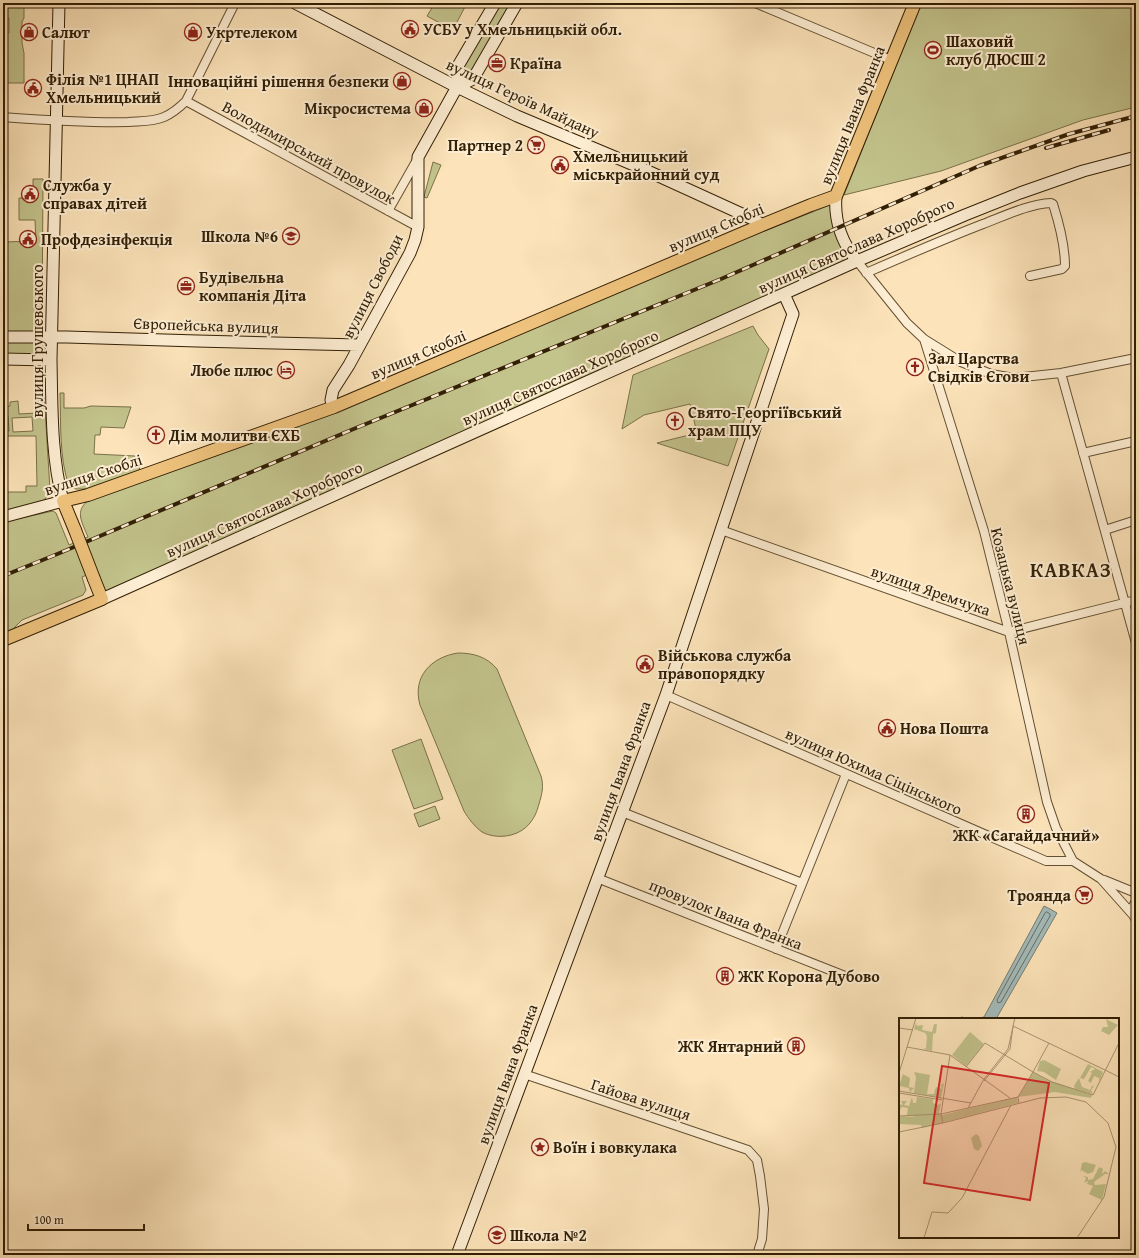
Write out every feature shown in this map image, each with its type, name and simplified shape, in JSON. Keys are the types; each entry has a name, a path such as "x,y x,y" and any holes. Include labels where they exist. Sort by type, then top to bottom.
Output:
{"main road":[{"name":"вулиця Грушевського","path":"59,3 51,338 52,393 57,471 63,501 102,599"},
{"name":"вулиця Героїв Майдану","path":"295,3 457,87 517,116 641,168 755,220 762,225"},
{"name":"вулиця Свободи","path":"334,407 332,400 333,390 410,252 415,240 418,227 418,157 457,87 458,66 495,3"},
{"path":"457,87 473,79 517,3"},
{"name":"вулиця Івана Франка","path":"857,261 852,255 842,236 838,224 836,196 915,3"},
{"name":"вулиця Святослава Хороброго","path":"3,640 102,599 857,261 1020,193 1083,171 1136,157"},
{"name":"вулиця Скоблі","path":"3,517 88,495 334,407 762,225 836,196"},
{"name":"вулиця Івана Франка","path":"457,1255 666,696 794,314 784,294"},
{"name":"Європейська вулиця","path":"3,337 67,337 197,342 359,345"},
{"path":"3,359 51,360"}],"street":[{"path":"3,117 116,122 153,120 164,117 174,112 186,101 235,3"},
{"path":"756,3 892,60"},
{"name":"Володимирський провулок","path":"186,101 418,227"},
{"path":"388,211 418,157"},
{"path":"866,273 939,241 1004,216 1033,206 1051,203 1053,204 1064,252 1065,266 1062,269 1030,276"},
{"name":"Козацька вулиця","path":"857,261 907,323 924,339 984,531 1009,632 1047,802 1056,828 1073,861"},
{"path":"924,339 961,362 991,374 1014,378 1061,373 1136,358"},
{"path":"1061,373 1136,644"},
{"path":"1083,454 1136,441"},
{"path":"1105,530 1136,520"},
{"name":"вулиця Яремчука","path":"721,530 1009,632"},
{"path":"1009,632 1136,600"},
{"name":"вулиця Юхима Сіцінського","path":"666,696 1046,861 1073,861"},
{"path":"776,949 846,774"},
{"path":"622,812 802,883"},
{"path":"1073,861 1102,879 1136,893"},
{"name":"провулок Івана Франка","path":"597,878 845,976"},
{"path":"1102,879 1135,918"},
{"path":"1135,918 1132,908 1136,901"},
{"name":"Гайова вулиця","path":"524,1074 748,1150 757,1160 764,1209 762,1239 757,1255"}],"green space":[{"path":"3,3 24,3 22,43 24,53 24,83 3,83 3,33 9,33 9,18 3,17"},
{"path":"435,3 467,3 456,24 447,27 427,16"},
{"path":"500,3 512,3 468,76 459,71"},
{"path":"921,3 1136,3 1136,107 1083,120 941,171 844,195"},
{"path":"433,162 441,165 427,198 424,197"},
{"path":"33,179 43,179 42,333 3,333 3,242 36,241 35,220 19,220 19,198 33,198"},
{"path":"835,203 851,260 104,595 94,572 82,577 86,590 83,595 22,620 12,630 3,633 3,522 53,511 56,513 69,545 88,537 82,522 81,513 84,504 89,500"},
{"path":"753,326 769,349 728,466 657,443 697,433 690,404 644,415 622,429 633,375"},
{"path":"3,340 45,340 44,357 3,357"},
{"path":"36,393 44,393 50,490 46,498 40,503 3,512 3,492 26,492 26,486 37,486 36,436 3,436 3,431 9,431 8,416 3,416 3,407 10,406 10,402 18,401 19,414 37,413","holes":["32,417 33,431 13,432 12,418"]},
{"path":"60,393 64,393 64,408 84,408 91,406 131,407 124,428 101,427 100,435 95,435 94,454 135,456 140,470 85,489 76,489 69,486 62,452"},
{"path":"458,653 480,656 489,661 497,669 541,776 542,790 536,814 525,828 508,836 494,836 482,832 468,817 464,811 420,705 418,695 419,686 421,677 426,670 440,659 448,655"},
{"path":"421,739 443,799 414,809 392,750"},
{"path":"435,806 440,819 419,827 414,814"}],"water":[{"path":"1044,906 1057,913 997,1018 979,1018 984,1017"}],"railway":[{"path":"3,576 356,428 721,279 979,166 1069,134 1136,116"},
{"path":"1046,148 1109,130"}],"place":[{"name":"УСБУ у Хмельницькій обл.","path":"410,29"},
{"name":"Салют","path":"29,32"},
{"name":"Укртелеком","path":"193,32"},
{"name":"Шаховий клуб ДЮСШ 2","path":"933,50"},
{"name":"Країна","path":"497,63"},
{"name":"Інноваційні рішення безпеки","path":"402,81"},
{"name":"Філія №1 ЦНАП Хмельницький","path":"33,88"},
{"name":"Мікросистема","path":"424,108"},
{"name":"Партнер 2","path":"536,145"},
{"name":"Хмельницький міськрайонний суд","path":"560,165"},
{"name":"Служба у справах дітей","path":"30,194"},
{"name":"Школа №6","path":"291,236"},
{"name":"Профдезінфекція","path":"28,239"},
{"name":"Будівельна компанія Діта","path":"186,286"},
{"name":"Зал Царства Свідків Єгови","path":"915,367"},
{"name":"Любе плюс","path":"286,370"},
{"name":"Свято-Георгіївський храм ПЦУ","path":"675,421"},
{"name":"Дім молитви ЄХБ","path":"156,435"},
{"name":"Військова служба правопорядку","path":"645,664"},
{"name":"Нова Пошта","path":"887,728"},
{"name":"ЖК «Сагайдачний»","path":"1026,814"},
{"name":"Троянда","path":"1084,895"},
{"name":"ЖК Корона Дубово","path":"725,976"},
{"name":"ЖК Янтарний","path":"796,1046"},
{"name":"Воїн і вовкулака","path":"540,1147"},
{"name":"Школа №2","path":"497,1235"}],"district":[{"name":"КАВКАЗ","path":"1071,570"}]}
